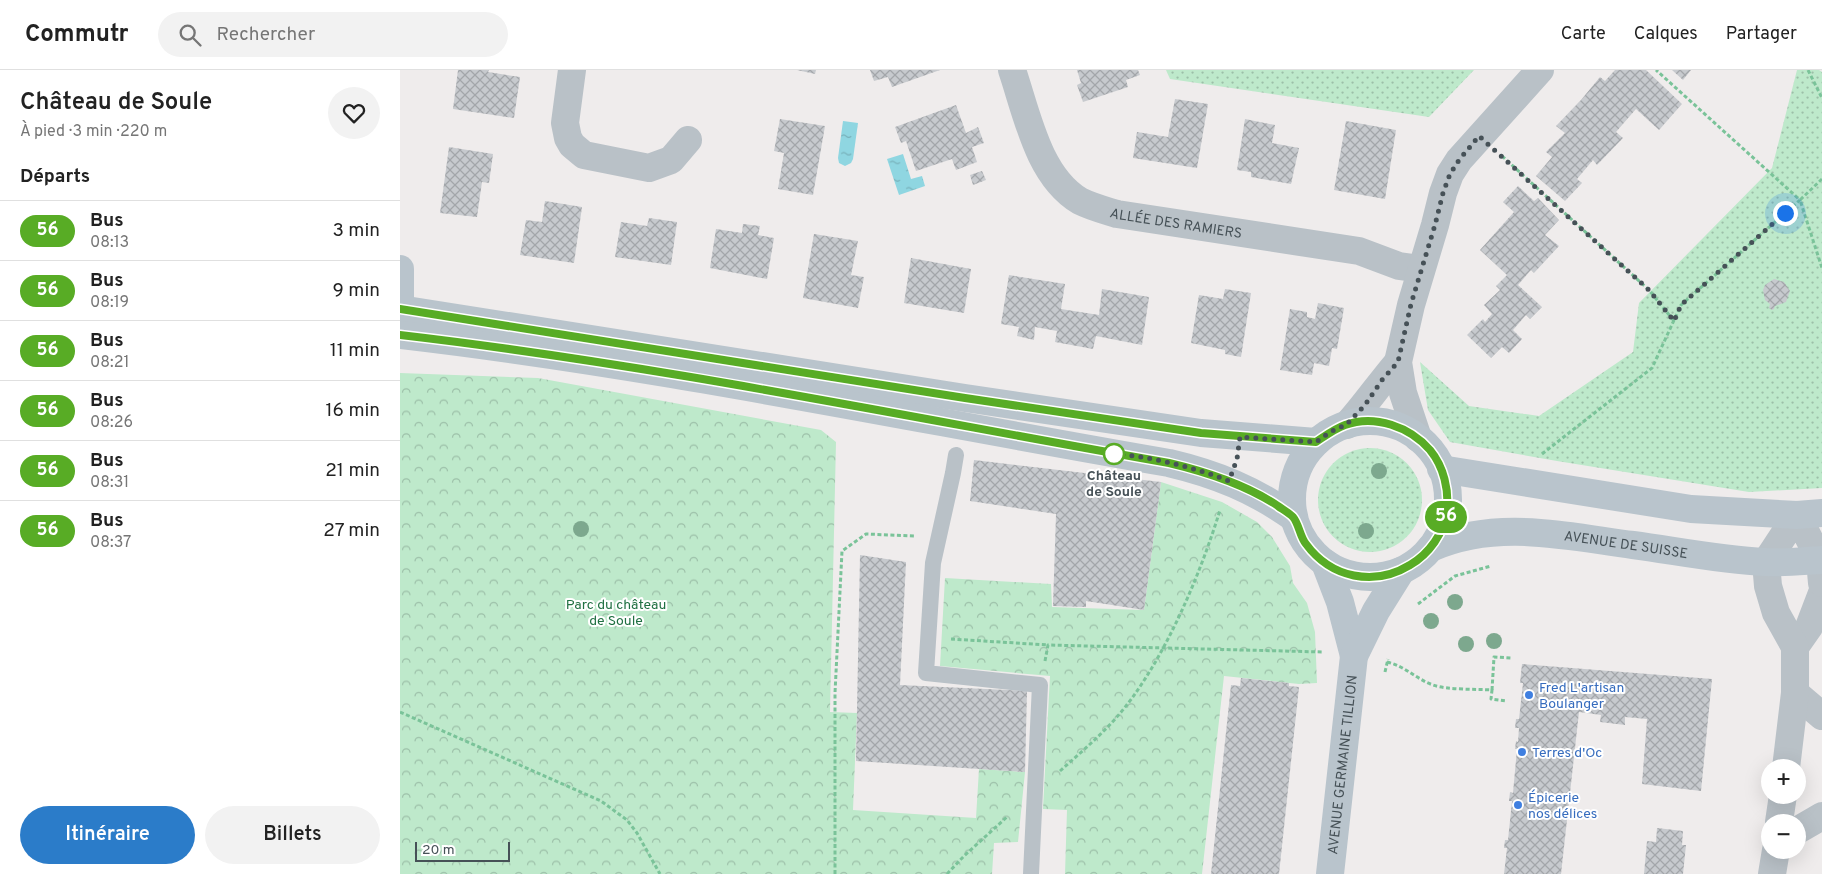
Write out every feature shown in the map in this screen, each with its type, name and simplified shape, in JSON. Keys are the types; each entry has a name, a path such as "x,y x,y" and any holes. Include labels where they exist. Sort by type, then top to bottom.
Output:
{"street":[{"path":"572,70 565,123 566,131 572,145 584,155 649,168 671,160 688,140"},
{"name":"ALLÉE DES RAMIERS","path":"1012,70 1045,163 1060,185 1088,205 1117,214 1359,252 1399,266 1421,268"},
{"path":"1418,438 1403,393 1398,362 1421,268 1443,193 1450,174 1459,160 1540,70"},
{"path":"400,269 400,303"},
{"path":"400,309 1191,432 1316,442"},
{"path":"400,335 500,347 761,388 1169,463 1202,471 1250,490 1294,518"},
{"path":"1347,424 1365,405 1382,380 1398,362"},
{"path":"1364,421 1382,422 1401,428 1418,438 1432,451 1441,468 1446,484 1448,501 1446,518 1431,548 1418,561 1401,571 1363,578 1344,574 1325,563 1305,543 1294,518 1292,501 1297,469 1305,455 1316,442 1330,432 1347,424 1364,421"},
{"path":"1441,468 1691,509 1810,514"},
{"path":"1787,759 1795,693 1795,648 1776,613 1768,586 1766,562 1810,514"},
{"path":"1810,514 1821,568"},
{"name":"AVENUE DE SUISSE","path":"1431,548 1448,540 1471,534 1502,531 1552,534 1821,568"},
{"name":"AVENUE GERMAINE TILLION","path":"1325,563 1340,602 1354,656"},
{"name":"AVENUE GERMAINE TILLION","path":"1330,874 1354,656 1376,611 1401,571"},
{"path":"1795,648 1809,626 1822,594"},
{"path":"1795,693 1822,716"},
{"path":"1806,825 1822,816"},
{"path":"1772,874 1774,859"}],"lane":[{"path":"956,455 934,563 926,673 1040,684 1031,874"}],"path":[{"path":"1656,70 1800,200 1822,268"},
{"path":"1808,70 1822,98"},
{"path":"1479,136 1649,290 1674,321"},
{"path":"1541,455 1652,368 1681,305 1822,179"},
{"path":"947,874 964,856 1078,755 1116,718 1139,688 1179,617 1214,529 1229,481"},
{"path":"835,874 835,693 842,551 866,534 939,537"},
{"path":"1417,605 1455,576 1494,565"},
{"path":"928,638 1048,645 1324,652"},
{"path":"1040,684 1048,645"},
{"path":"1383,680 1390,654"},
{"path":"1507,701 1491,699 1494,657 1511,658"},
{"path":"1387,662 1399,665 1436,686 1492,690"},
{"path":"400,712 601,801 627,820 637,833 660,874"}],"green space":[{"path":"1166,70 1474,70 1429,117 1170,79"},
{"path":"1797,70 1819,70 1822,72 1822,488 1749,492 1450,442 1428,410 1420,362 1469,406 1539,416 1633,352 1639,303 1772,168"},
{"name":"Parc du château de Soule","path":"400,373 538,378 821,430 836,442 830,712 857,713 853,810 976,818 979,769 1025,772 1018,842 994,843 992,874 400,874"},
{"path":"1370,448 1390,452 1399,457 1413,471 1418,480 1422,500 1418,520 1413,529 1399,543 1390,548 1370,552 1350,548 1341,543 1327,529 1322,520 1318,500 1322,480 1327,471 1341,457 1350,452"},
{"path":"1161,482 1222,502 1257,522 1272,537 1290,566 1293,583 1307,603 1315,632 1317,683 1299,684 1224,676 1202,874 1065,874 1067,810 1043,809 1050,676 940,666 945,578 1051,584 1052,607 1144,610"}],"water":[{"path":"843,121 858,123 853,159 851,163 845,166 839,163 838,158"},
{"path":"903,154 911,179 922,176 925,186 899,195 887,159"}],"building":[{"path":"458,70 489,70 488,72 520,77 514,118 453,109"},
{"path":"797,70 816,70 815,74"},
{"path":"870,70 940,70 892,87 888,77 874,81"},
{"path":"1077,70 1138,70 1140,75 1126,80 1128,87 1083,102 1077,85 1081,83"},
{"path":"1615,70 1646,70 1682,104 1659,130 1636,109 1616,132 1623,138 1597,165 1593,160 1577,179 1582,183 1565,201 1536,176 1552,157 1546,152 1565,133 1556,126 1600,77 1605,81"},
{"path":"1672,70 1691,70 1683,80"},
{"path":"1175,99 1208,104 1197,168 1133,158 1137,132 1168,137"},
{"path":"956,105 966,133 978,127 984,143 972,147 977,162 956,170 952,159 916,171 906,141 901,143 895,127"},
{"path":"780,119 825,126 813,195 778,189 784,153 774,151"},
{"path":"1245,119 1275,125 1272,143 1299,148 1291,184 1251,177 1251,172 1237,170"},
{"path":"1346,121 1396,130 1385,199 1334,190"},
{"path":"449,147 493,154 489,183 482,182 477,217 440,213"},
{"path":"982,171 986,180 973,185 970,175"},
{"path":"1518,186 1534,201 1538,198 1559,220 1545,235 1559,246 1534,273 1531,270 1518,285 1542,307 1530,319 1526,315 1513,330 1522,339 1509,353 1502,347 1491,358 1467,335 1483,319 1485,322 1492,314 1484,305 1500,290 1496,286 1507,275 1480,250 1514,212 1503,202"},
{"path":"545,201 582,207 574,263 520,255 526,220 542,222"},
{"path":"649,218 677,222 671,265 615,257 621,222 647,226"},
{"path":"743,224 760,226 758,235 774,238 767,279 710,268 716,229 742,233"},
{"path":"814,234 858,241 851,275 864,277 858,308 803,298"},
{"path":"911,258 971,269 964,313 904,303"},
{"path":"1009,275 1065,284 1061,309 1099,315 1102,289 1149,297 1142,345 1096,336 1093,349 1055,342 1057,331 1035,327 1034,340 1017,336 1019,327 1001,324"},
{"path":"1774,279 1784,282 1790,291 1786,302 1775,306 1772,310 1769,308 1770,304 1765,300 1763,290 1765,285"},
{"path":"1225,289 1251,293 1241,357 1225,354 1225,350 1191,343 1199,295 1223,299"},
{"path":"1318,303 1344,308 1337,349 1332,348 1329,366 1314,363 1312,375 1280,370 1290,309 1307,312 1307,317 1315,319"},
{"path":"974,460 1161,482 1144,610 1086,601 1086,607 1053,606 1056,514 970,501"},
{"path":"860,555 906,562 900,685 1027,691 1025,772 856,761"},
{"path":"1522,664 1712,679 1701,791 1642,784 1647,719 1625,717 1625,725 1600,722 1601,715 1579,712 1561,874 1504,874 1507,848 1504,848 1505,840 1508,840 1512,801 1509,801 1510,792 1513,793 1517,749 1515,749 1516,741 1518,742 1519,728 1515,728 1516,719 1519,719 1523,683 1520,683"},
{"path":"1241,678 1289,683 1289,686 1299,687 1279,874 1211,874 1231,685 1240,686"},
{"path":"1657,828 1683,831 1682,845 1686,845 1683,874 1644,874 1647,841 1656,842"}],"bus line":[{"name":"56","path":"400,309 965,398 1201,433 1316,442 1330,432 1347,424 1364,421 1382,422 1401,428 1418,438 1432,451 1441,468 1446,484 1448,501 1446,518 1431,548 1418,561 1401,571 1363,578 1344,574 1314,554 1305,543 1294,518 1277,506 1250,490 1202,471 1169,463 751,387 500,347 400,335"}],"place":[{"name":"Château de Soule","path":"1114,454"},
{"name":"Fred L'artisan Boulanger","path":"1529,695"},
{"name":"Terres d'Oc","path":"1522,752"},
{"name":"Épicerie nos délices","path":"1518,805"}],"route":[{"path":"1114,454 1169,463 1202,471 1229,481 1237,459 1240,437 1316,442 1330,432 1347,424 1365,405 1382,380 1398,362 1411,304 1443,193 1450,174 1479,136 1649,290 1674,321 1681,305 1785,213"}]}
